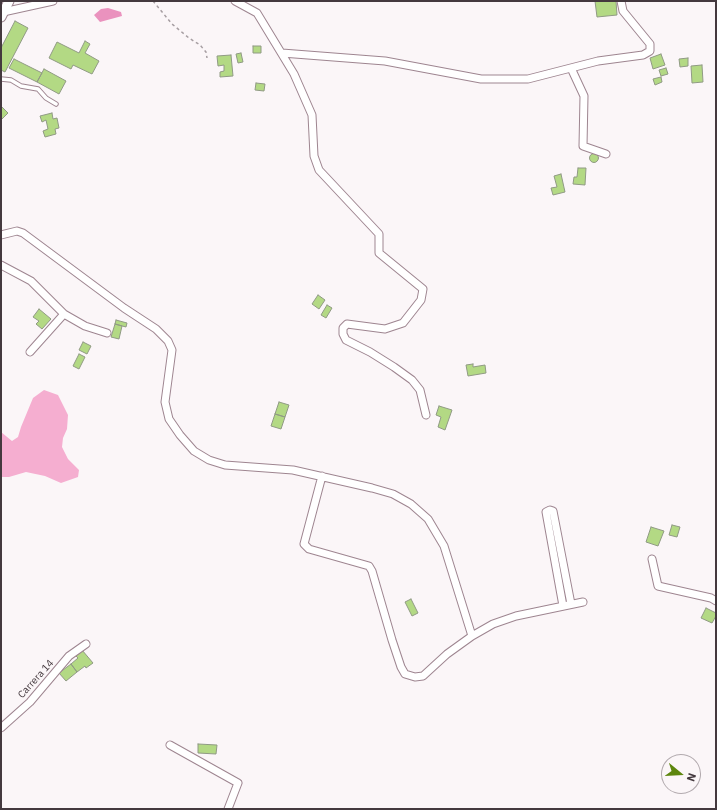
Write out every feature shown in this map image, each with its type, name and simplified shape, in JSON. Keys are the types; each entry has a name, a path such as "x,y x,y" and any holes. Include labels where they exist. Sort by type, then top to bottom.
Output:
{"main road":[{"path":"2,14 9,1"}],"street":[{"path":"2,14 53,1"},
{"path":"235,1 258,13 294,74 312,115 314,156 319,170 379,234 379,253 423,289 421,300 403,323 385,329 347,324 343,328 343,334 346,340 388,363 412,380 420,390 426,415"},
{"path":"282,53 385,61 481,79 528,79 598,62 643,55 650,51 650,44 622,11 621,1"},
{"path":"571,68 584,96 583,146 606,154"},
{"path":"1,235 17,231 23,234 124,308 156,329 168,341 172,350 165,402 169,419 194,451 209,460 225,465 293,470 322,476 393,494 411,504 428,519 444,546 472,636"},
{"path":"1,266 31,281 64,314 85,326 107,333"},
{"path":"30,352 64,314"},
{"path":"322,476 304,544 309,549 369,566 372,571 401,667 405,674 415,677 423,676 447,654 472,636 493,624 516,616 583,602"},
{"path":"563,606 546,512 550,510 553,511 571,604"},
{"path":"652,559 658,586 711,598 716,601"},
{"name":"Carrera 14","path":"1,728 30,702 69,656 86,644"},
{"path":"170,746 238,783 228,809"}],"lane":[{"path":"1,79 11,80 21,86 38,89 46,98 56,104"}],"path":[{"path":"153,1 172,24 188,38 200,45 206,52 207,58"}],"shaded area":[{"path":"108,8 121,12 122,16 100,22 94,15 101,9"},
{"path":"44,390 58,395 68,415 67,429 63,438 62,447 68,459 79,470 78,477 61,483 45,476 26,472 9,477 1,477 1,432 12,441 18,437 33,398"}],"building":[{"path":"595,1 616,1 617,15 597,17"},
{"path":"15,21 28,28 5,72 1,70 1,48"},
{"path":"85,41 90,44 85,53 99,61 92,74 73,65 71,69 49,58 57,42 79,53"},
{"path":"253,46 261,46 261,53 253,53"},
{"path":"241,53 243,62 238,63 236,54"},
{"path":"661,54 665,65 653,69 650,58"},
{"path":"231,55 233,76 220,77 220,72 224,71 224,65 218,66 217,56"},
{"path":"688,58 688,66 680,67 679,59"},
{"path":"14,59 42,73 37,82 9,68"},
{"path":"702,65 703,82 692,83 691,66"},
{"path":"666,68 668,74 661,76 659,70"},
{"path":"44,69 66,81 59,94 37,82"},
{"path":"661,77 662,82 655,85 653,79"},
{"path":"256,83 265,84 264,91 255,90"},
{"path":"1,106 8,113 1,120"},
{"path":"52,113 53,119 57,118 59,128 55,129 56,134 45,137 43,131 48,129 46,120 42,122 40,116"},
{"path":"594,153 599,158 594,163 589,158"},
{"path":"578,168 586,168 585,185 573,184 574,177 577,177"},
{"path":"561,174 565,192 553,195 551,188 557,187 554,176"},
{"path":"318,295 325,300 319,309 312,304"},
{"path":"327,305 332,308 326,318 321,315"},
{"path":"39,309 51,319 42,329 36,324 39,321 33,317"},
{"path":"116,320 127,323 126,327 115,324"},
{"path":"115,324 122,326 119,339 111,337"},
{"path":"83,342 91,346 87,354 79,350"},
{"path":"79,354 85,357 79,369 73,366"},
{"path":"473,364 473,367 485,365 486,373 468,376 466,365"},
{"path":"279,402 289,405 285,417 275,414"},
{"path":"439,406 452,410 445,430 438,427 441,417 436,415"},
{"path":"275,414 285,417 281,429 271,426"},
{"path":"672,525 680,527 677,537 669,535"},
{"path":"651,527 664,531 658,546 646,542"},
{"path":"411,599 418,613 412,616 405,602"},
{"path":"706,608 716,613 712,623 701,618"},
{"path":"82,650 93,663 86,668 85,666 77,672 71,664 78,658 75,655"},
{"path":"71,664 77,672 66,681 59,673"},
{"path":"198,744 217,745 216,754 198,753"}]}
